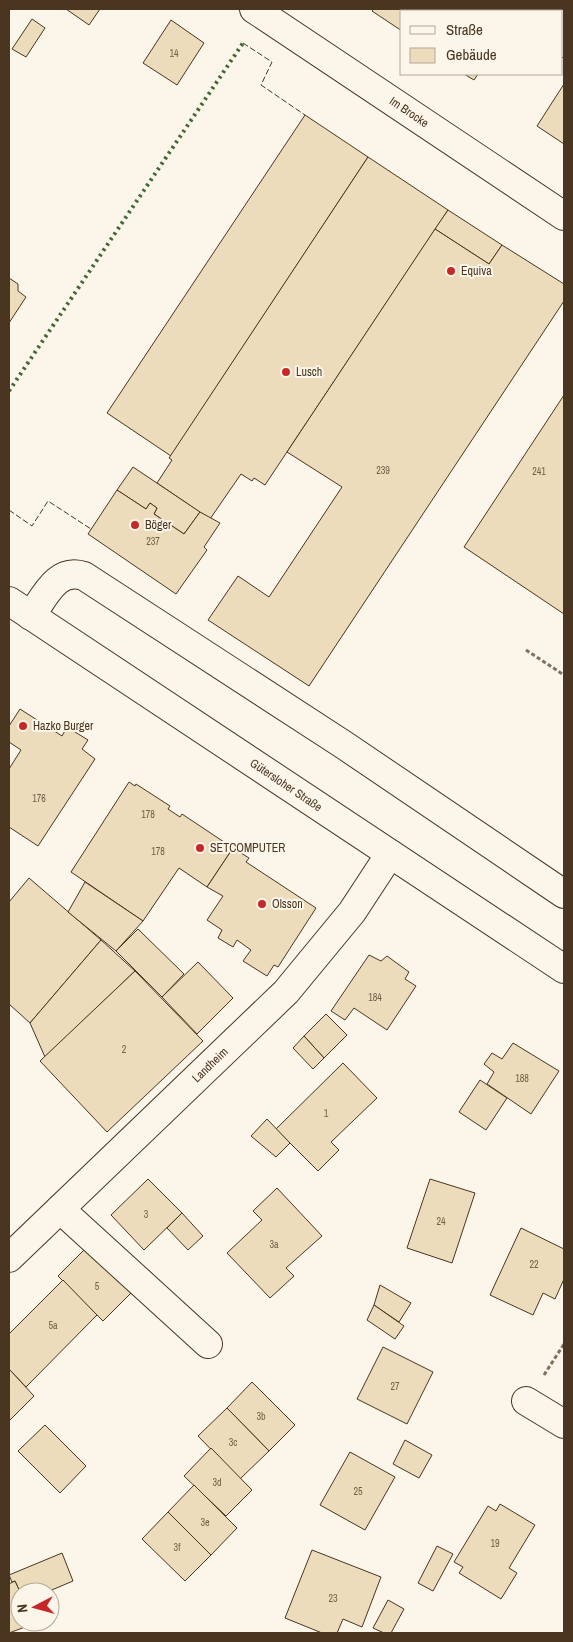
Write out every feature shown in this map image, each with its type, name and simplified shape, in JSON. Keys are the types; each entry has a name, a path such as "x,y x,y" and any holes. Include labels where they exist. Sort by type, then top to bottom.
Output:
{"street":[{"name":"Im Brocke","path":"254,9 564,216"},
{"path":"31,616 54,582 63,575 74,572 84,576 344,745 564,894"},
{"name":"Gütersloher Straße","path":"9,601 564,969"},
{"name":"Landheim","path":"9,1258 286,992 352,912 390,854"},
{"path":"60,1209 208,1344"},
{"path":"526,1401 564,1424"}],"path":[{"path":"526,650 564,675"}],"building":[{"path":"66,9 100,9 89,25"},
{"path":"374,9 491,10 400,10 400,30 372,11"},
{"path":"32,19 45,28 26,57 12,49"},
{"path":"171,20 204,43 177,85 143,63"},
{"path":"466,75 477,75 474,80"},
{"path":"564,84 564,144 537,126"},
{"path":"305,115 368,157 171,456 107,413"},
{"path":"368,157 448,210 265,485 254,478 252,481 241,474 210,519 157,483 172,460 169,458"},
{"path":"448,210 502,245 489,264 435,229"},
{"path":"435,229 489,264 502,245 564,284 564,301 309,686 208,620 238,576 269,597 342,487 287,452"},
{"path":"9,278 18,284 18,291 26,297 9,323"},
{"path":"564,395 564,614 464,547"},
{"path":"133,467 200,512 184,534 154,514 157,508 150,503 146,509 117,490"},
{"path":"117,490 146,509 150,503 157,508 154,514 184,534 200,512 220,523 204,547 207,550 176,594 88,534"},
{"path":"20,709 62,736 67,727 88,740 82,749 95,759 38,846 9,827 9,769 21,750 9,742 9,726"},
{"path":"129,782 135,786 136,784 170,806 168,809 180,817 182,814 233,848 207,887 179,868 143,921 71,872"},
{"path":"233,848 249,858 246,862 316,908 278,967 274,965 267,976 243,961 251,950 237,940 233,947 218,938 222,930 207,920 223,896 207,887"},
{"path":"29,878 101,940 30,1023 9,1004 9,902"},
{"path":"85,882 143,921 116,951 68,912"},
{"path":"138,929 184,974 162,997 116,951"},
{"path":"101,940 135,971 45,1057 30,1023"},
{"path":"369,955 381,961 387,956 409,972 405,979 416,986 387,1030 354,1008 345,1020 331,1011"},
{"path":"198,962 233,998 197,1034 162,997"},
{"path":"135,971 203,1041 107,1132 40,1061"},
{"path":"326,1014 347,1035 324,1058 304,1036"},
{"path":"304,1036 324,1058 313,1069 293,1048"},
{"path":"513,1043 559,1071 531,1114 487,1084 494,1072 484,1064 492,1053 502,1059"},
{"path":"343,1063 377,1098 331,1142 339,1150 318,1171 276,1129"},
{"path":"480,1080 507,1098 486,1130 459,1112"},
{"path":"267,1119 290,1143 276,1157 251,1136"},
{"path":"148,1179 182,1213 144,1250 111,1215"},
{"path":"430,1179 475,1193 452,1263 407,1248"},
{"path":"277,1188 322,1236 286,1268 294,1276 270,1298 227,1253 262,1220 253,1211"},
{"path":"182,1213 203,1236 188,1250 167,1228"},
{"path":"521,1228 564,1249 564,1279 555,1299 543,1293 533,1315 490,1295"},
{"path":"87,1247 132,1292 103,1321 58,1276"},
{"path":"63,1280 97,1315 26,1387 9,1369 9,1334"},
{"path":"380,1285 411,1303 399,1322 374,1305"},
{"path":"374,1305 404,1326 395,1339 367,1320"},
{"path":"383,1347 433,1372 407,1424 357,1399"},
{"path":"9,1369 34,1396 9,1421"},
{"path":"252,1382 295,1425 269,1451 227,1408"},
{"path":"227,1408 269,1451 240,1479 198,1436"},
{"path":"45,1425 86,1466 60,1493 18,1451"},
{"path":"405,1440 432,1455 419,1478 393,1464"},
{"path":"211,1448 252,1490 226,1516 184,1476"},
{"path":"350,1452 395,1477 365,1530 320,1505"},
{"path":"194,1485 237,1528 211,1555 168,1512"},
{"path":"500,1504 535,1525 509,1568 517,1573 501,1599 459,1573 463,1567 454,1562 488,1506 496,1511"},
{"path":"168,1512 211,1555 185,1581 142,1539"},
{"path":"437,1546 453,1554 433,1591 418,1583"},
{"path":"312,1550 381,1577 362,1627 343,1619 337,1633 322,1633 285,1618"},
{"path":"62,1553 73,1581 60,1586 60,1582 12,1582 9,1575"},
{"path":"9,1584 10,1632 12,1632 9,1633"},
{"path":"388,1600 404,1609 391,1633 384,1633 373,1628"}],"hedge":[{"path":"9,391 243,43"}],"fence":[{"path":"243,43 272,62 261,85 305,115"},
{"path":"9,510 32,526 48,501 91,529"}],"place":[{"name":"Equiva","path":"451,271"},
{"name":"Lusch","path":"286,372"},
{"name":"Böger","path":"135,525"},
{"name":"Hazko Burger","path":"23,726"},
{"name":"SETCOMPUTER","path":"200,848"},
{"name":"Olsson","path":"262,904"}]}
